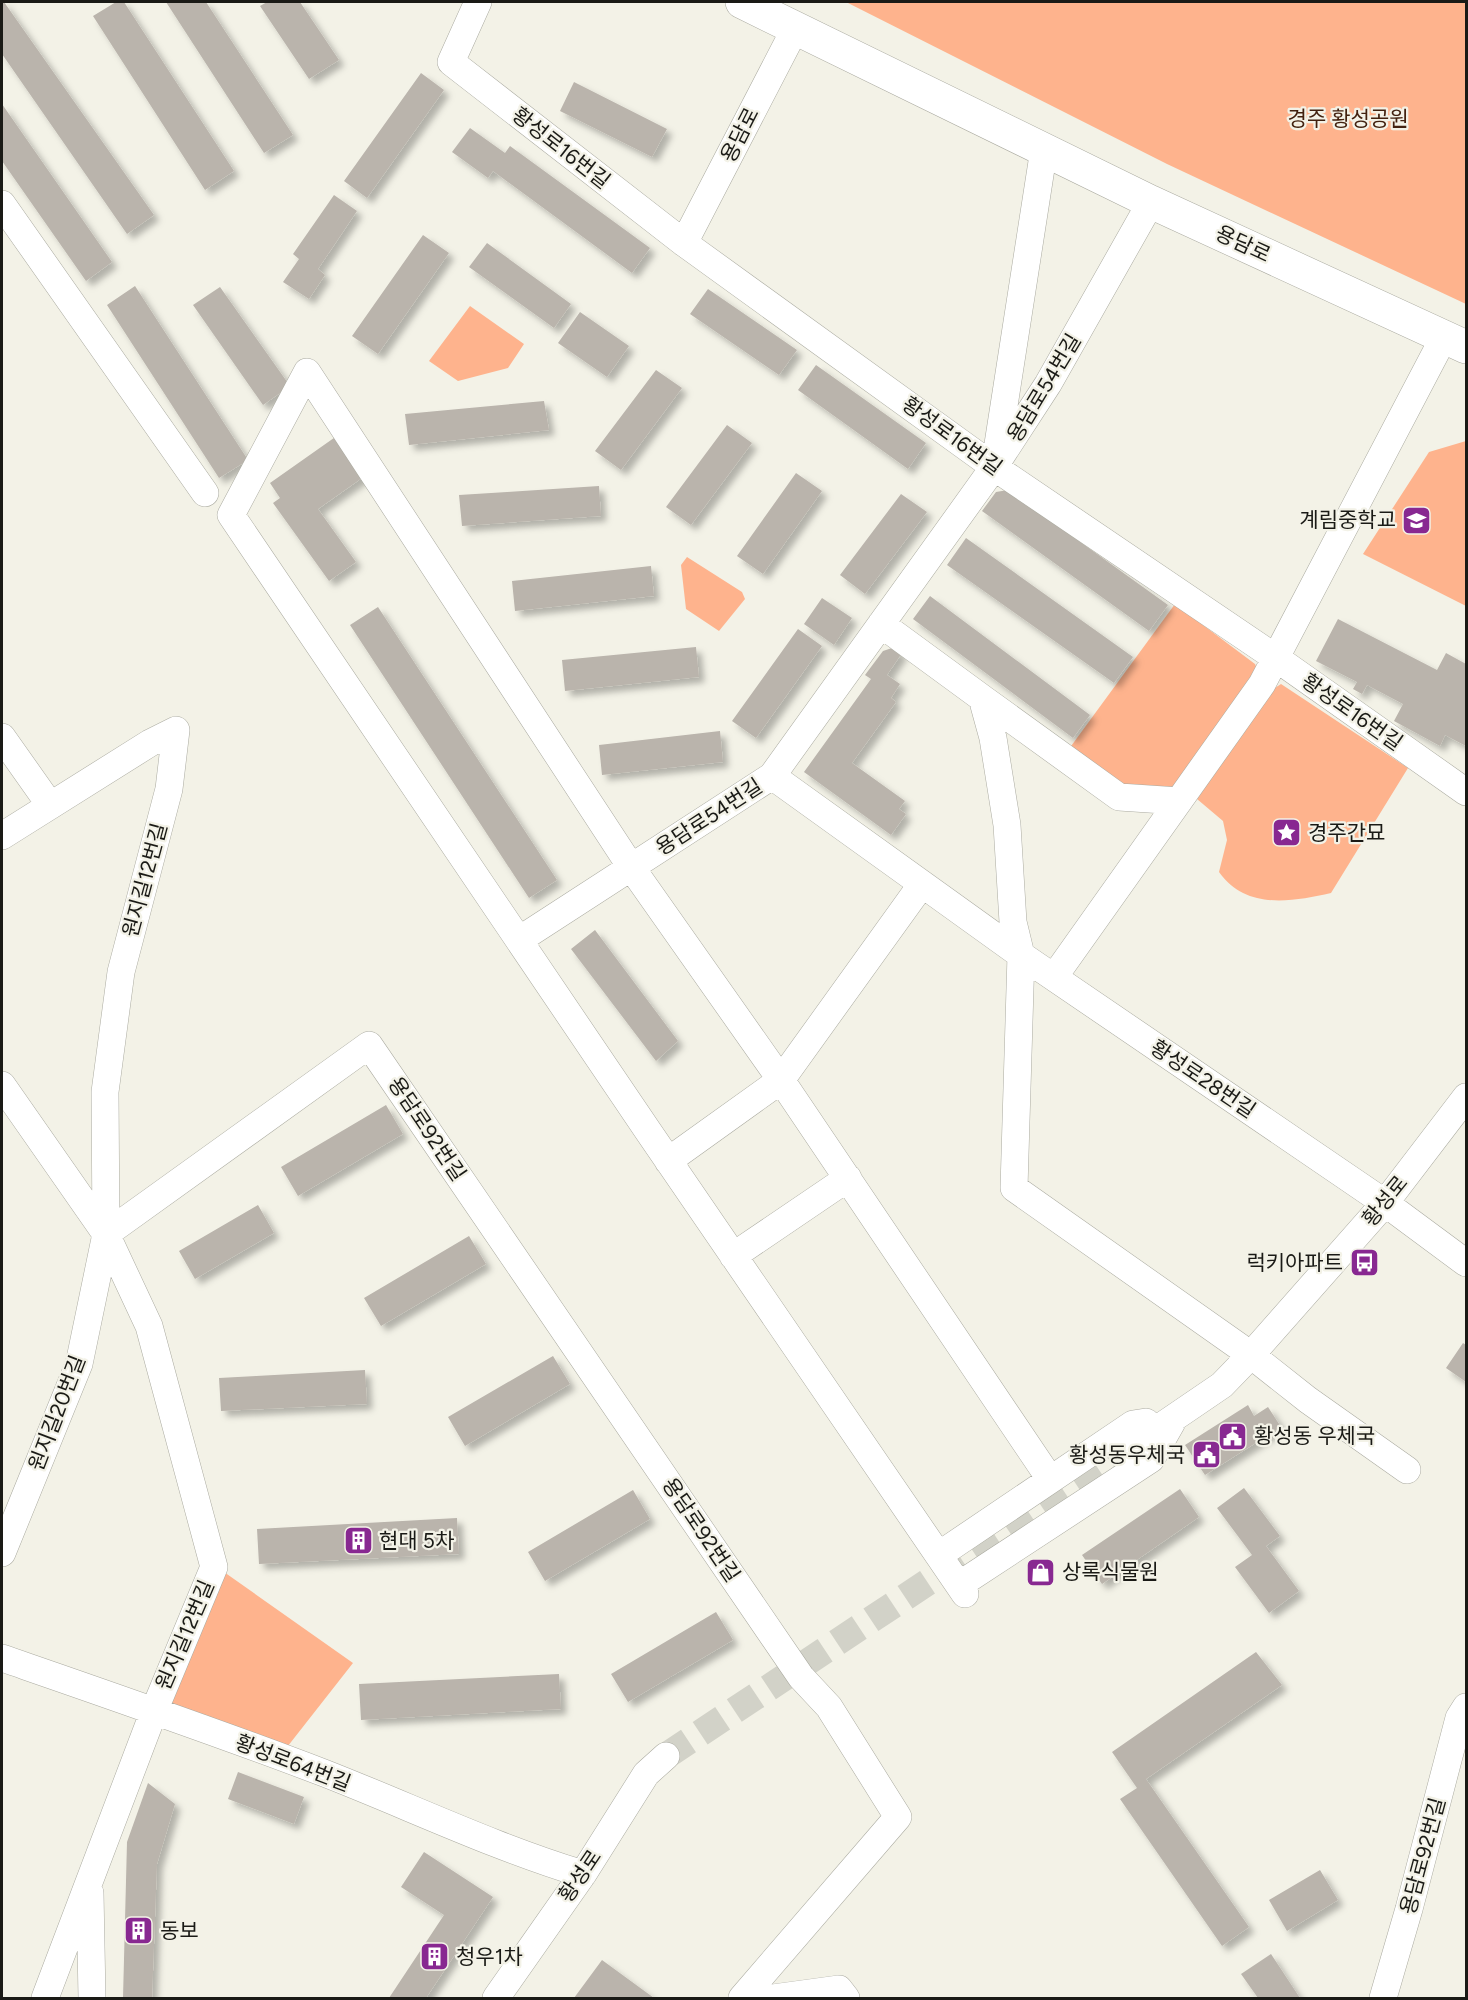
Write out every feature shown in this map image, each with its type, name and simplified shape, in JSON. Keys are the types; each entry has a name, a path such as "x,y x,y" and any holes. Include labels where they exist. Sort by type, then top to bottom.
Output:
{"main road":[{"name":"용담로","path":"742,2 1151,202 1455,342"}],"street":[{"name":"황성로16번길","path":"478,2 451,62 684,243 994,467 1276,658 1467,792"},
{"name":"용담로","path":"684,243 796,27"},
{"path":"994,467 1044,149"},
{"name":"용담로54번길","path":"519,940 772,776 994,467 1048,384 1151,202"},
{"path":"2,204 205,493"},
{"name":"용담로","path":"1054,977 1262,684 1455,342"},
{"path":"1050,1479 781,1080 631,867 307,372 231,515 668,1161 962,1590 1151,1459 1176,1416"},
{"path":"881,624 1119,797 1179,801"},
{"path":"982,698 993,738 1007,825 1012,922 1021,955 1014,1188 1251,1355 1308,1400 1407,1470"},
{"name":"원지길12번길","path":"2,836 150,743 176,730 169,789 121,972 105,1092 106,1234"},
{"path":"2,737 50,805"},
{"name":"황성로28번길","path":"772,776 1021,955 1385,1203 1467,1263"},
{"path":"668,1161 781,1080 922,884"},
{"name":"용담로92번길","path":"106,1234 369,1045 801,1677 829,1707 898,1816 742,1998"},
{"name":"원지길12번길","path":"2,1085 106,1234 149,1326 214,1567 154,1711 89,1877 45,1998"},
{"name":"황성로","path":"1131,1446 1222,1385 1251,1355 1385,1203 1467,1097"},
{"path":"733,1256 848,1178"},
{"name":"원지길20번길","path":"2,1553 79,1364 106,1234"},
{"path":"939,1555 1133,1424 1176,1416"},
{"name":"황성로64번길","path":"2,1658 326,1774 514,1851 583,1874"},
{"name":"용담로92번길","path":"1386,1997 1464,1718"},
{"name":"황성로","path":"496,1998 583,1874 646,1774 666,1756"},
{"path":"89,1877 92,1998"},
{"path":"772,1998 839,1989 846,1998"}],"green space":[{"name":"경주 황성공원","path":"846,2 1466,2 1466,304 1167,164"},
{"path":"470,306 524,344 508,368 458,381 429,361"},
{"path":"1466,441 1466,606 1363,554 1429,452"},
{"path":"687,557 742,592 745,599 719,631 686,609 681,565"},
{"path":"1175,604 1255,664 1258,671 1179,784 1162,791 1123,789 1066,753"},
{"path":"1281,684 1408,768 1331,893 1300,899 1270,900 1242,893 1219,872 1227,840 1223,821 1197,799 1269,692"},
{"path":"224,1572 353,1663 284,1751 166,1706"}],"building":[{"path":"2,2 154,215 127,234 2,54"},
{"path":"116,2 124,2 234,171 205,190 93,16"},
{"path":"166,2 206,2 293,135 264,153"},
{"path":"267,2 300,2 339,60 309,79 260,6"},
{"path":"421,73 444,90 367,198 344,181"},
{"path":"574,82 667,129 652,157 560,111"},
{"path":"2,104 112,262 86,281 2,161"},
{"path":"470,128 505,153 510,146 650,248 632,273 493,171 488,178 452,152"},
{"path":"334,195 357,211 318,269 325,275 309,299 283,282 299,259 293,254"},
{"path":"423,235 449,253 378,354 352,336"},
{"path":"487,243 571,304 554,328 469,267"},
{"path":"135,286 248,460 219,478 107,305"},
{"path":"220,287 290,386 263,405 193,305"},
{"path":"708,289 797,350 779,375 690,314"},
{"path":"580,312 629,346 607,377 558,343"},
{"path":"816,365 926,443 908,469 798,390"},
{"path":"656,370 682,388 621,470 595,451"},
{"path":"544,401 549,430 409,445 405,414"},
{"path":"727,425 752,443 691,525 666,507"},
{"path":"341,433 369,473 318,509 356,562 329,581 273,503 280,498 270,483"},
{"path":"796,473 822,491 763,574 737,556"},
{"path":"599,486 601,516 462,526 459,495"},
{"path":"1008,490 1168,605 1149,631 982,511 996,492"},
{"path":"901,494 927,512 865,594 840,575"},
{"path":"966,538 1133,657 1114,683 947,565"},
{"path":"651,566 654,596 515,611 512,581"},
{"path":"930,596 1090,715 1073,738 913,619"},
{"path":"822,598 852,618 834,645 804,624"},
{"path":"378,607 557,880 529,898 350,625"},
{"path":"1338,619 1437,670 1446,653 1466,664 1466,746 1445,735 1440,746 1394,721 1403,704 1367,685 1362,694 1353,689 1357,682 1316,661"},
{"path":"798,629 822,646 756,738 732,721"},
{"path":"696,647 699,677 565,691 562,660"},
{"path":"895,647 902,653 887,675 900,684 891,698 896,702 852,763 905,801 899,809 906,814 891,835 804,772 871,679 865,675 883,651"},
{"path":"720,731 723,762 602,775 599,745"},
{"path":"595,930 678,1041 656,1061 571,949"},
{"path":"386,1105 403,1134 298,1196 281,1167"},
{"path":"258,1205 274,1233 195,1279 179,1251"},
{"path":"469,1236 486,1264 381,1326 364,1298"},
{"path":"1463,1343 1466,1345 1466,1382 1446,1368"},
{"path":"553,1356 570,1384 465,1446 448,1417"},
{"path":"365,1370 367,1404 221,1411 219,1378"},
{"name":"황성동 우체국","path":"1248,1405 1254,1416 1268,1407 1281,1427 1205,1475 1185,1445"},
{"path":"1244,1488 1280,1536 1266,1546 1299,1591 1269,1613 1235,1567 1252,1555 1217,1508"},
{"path":"1180,1489 1199,1517 1102,1584 1082,1555"},
{"path":"633,1490 650,1519 545,1581 528,1552"},
{"name":"현대 5차","path":"457,1518 459,1554 259,1564 257,1529"},
{"path":"716,1612 733,1640 628,1702 611,1674"},
{"path":"1256,1652 1282,1685 1146,1779 1249,1927 1222,1946 1120,1799 1137,1788 1112,1752"},
{"path":"559,1674 561,1709 361,1720 359,1684"},
{"path":"238,1772 304,1797 294,1824 228,1799"},
{"name":"동보","path":"148,1783 175,1804 157,1864 152,1998 123,1998 127,1842"},
{"name":"청우1차","path":"424,1852 493,1897 426,1998 389,1998 444,1915 401,1887"},
{"path":"1320,1870 1338,1900 1287,1931 1269,1900"},
{"path":"1271,1954 1300,1998 1258,1998 1241,1974"},
{"path":"602,1960 654,1998 574,1998"}],"tunnel":[{"path":"666,1756 1131,1447"}],"place":[{"name":"계림중학교","path":"1417,520"},
{"name":"경주간묘","path":"1287,833"},
{"name":"럭키아파트","path":"1364,1263"},
{"name":"황성동 우체국","path":"1233,1436"},
{"name":"황성동우체국","path":"1206,1455"},
{"name":"현대 5차","path":"358,1541"},
{"name":"상록식물원","path":"1041,1572"},
{"name":"동보","path":"139,1931"},
{"name":"청우1차","path":"435,1957"}]}
